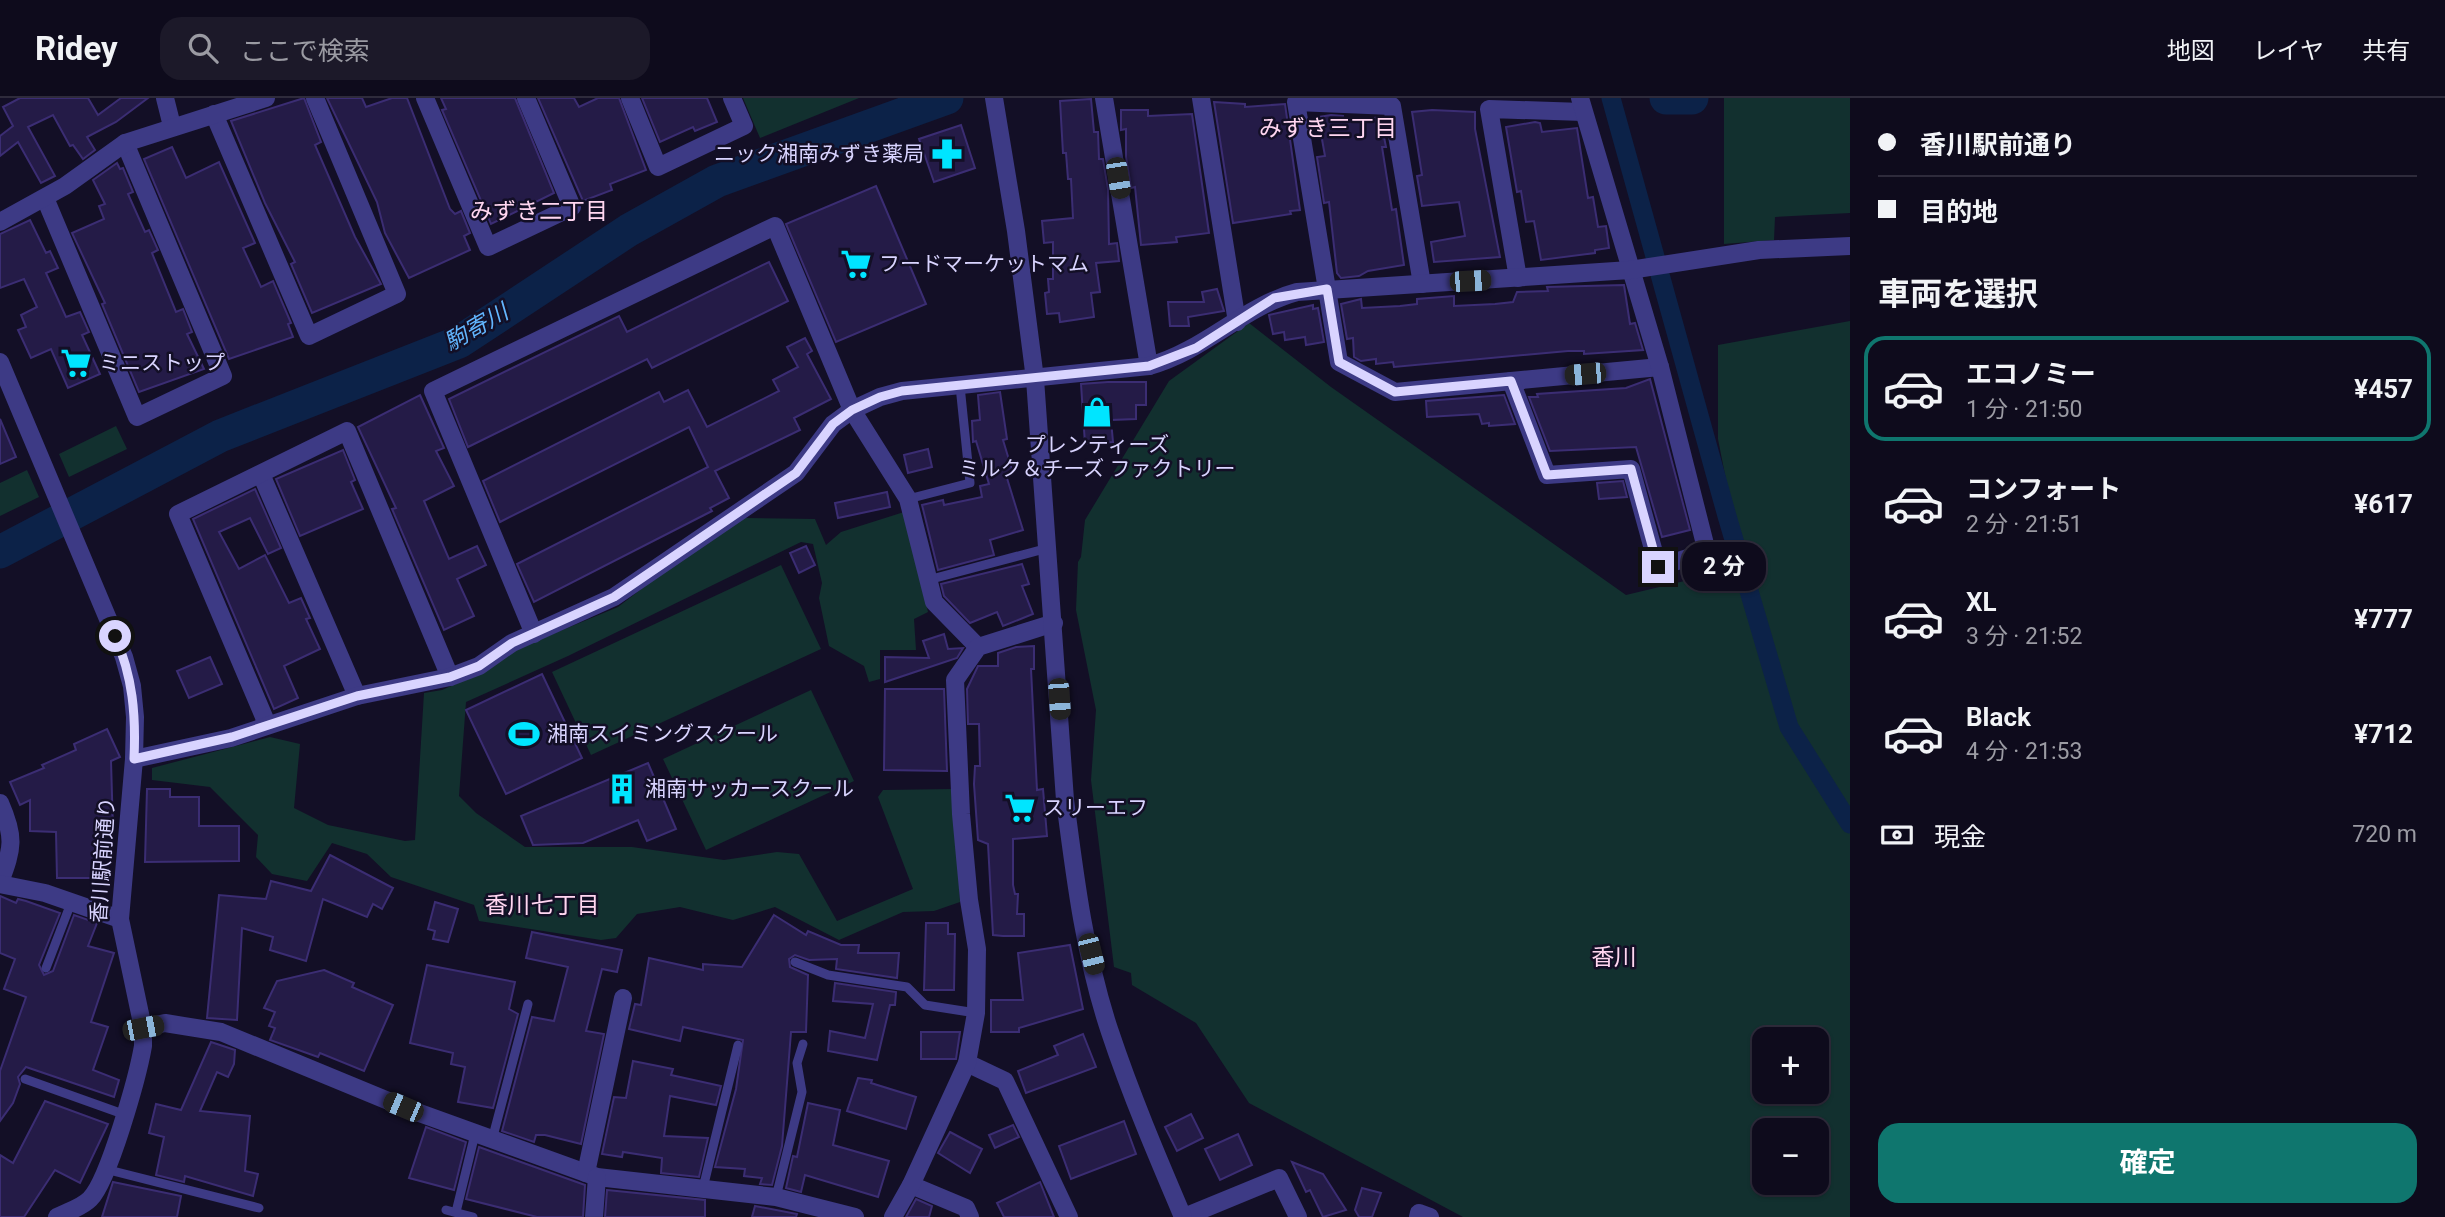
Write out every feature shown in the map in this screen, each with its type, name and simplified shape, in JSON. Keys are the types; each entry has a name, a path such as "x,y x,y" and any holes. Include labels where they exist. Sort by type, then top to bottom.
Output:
{"street":[{"path":"165,98 172,127"},
{"path":"0,222 45,198 125,143 266,98"},
{"path":"214,114 309,336 397,295 315,98"},
{"path":"425,98 488,247 572,207 526,98"},
{"path":"629,98 658,167 744,126 732,98"},
{"path":"1104,98 1149,366"},
{"path":"1201,98 1237,321"},
{"path":"994,99 1016,231 1035,379 1065,800 1085,929 1109,1030 1140,1115 1183,1217 1279,1178 1298,1217"},
{"path":"1422,284 1392,106 1296,102 1339,362 1395,392 1660,367"},
{"path":"1511,381 1547,475 1631,469 1658,567 1707,552 1660,367 1581,105 1489,109 1518,278"},
{"path":"45,198 137,417 223,376 125,143"},
{"path":"534,634 433,391 775,226 852,410 908,499 934,602 978,647"},
{"path":"134,759 232,737 357,696 450,677 479,666 512,643 614,597 696,538 733,519 796,473 833,424 852,410 880,397 902,391 1149,366 1176,358 1274,298 1327,289 1630,270 1759,250 1850,246"},
{"name":"香川駅前通り","path":"0,362 124,657 135,717 134,759 120,919 143,1028 140,1063 106,1169 88,1202 57,1217"},
{"path":"267,724 178,514 347,431 450,677"},
{"path":"261,474 357,696"},
{"path":"893,1217 911,1185 967,1063 976,1013 977,948 969,900 955,680 978,647 1054,623"},
{"path":"0,803 11,833 12,850 0,883 120,919"},
{"path":"594,1217 592,1175 623,998"},
{"path":"143,1028 165,1023 221,1032 484,1137 592,1175 776,1198 855,1217"},
{"path":"967,1063 1005,1081 1069,1217"},
{"path":"911,1185 966,1208 970,1217"},
{"path":"1418,1217 1419,1213 1430,1217"}],"lane":[{"path":"908,499 970,483 960,386"},
{"path":"928,580 1049,548"},
{"path":"47,968 71,903"},
{"path":"795,962 828,975 907,987 925,1004 976,1013"},
{"path":"473,1217 451,1211 484,1137 528,1004"},
{"path":"776,1198 802,1092 797,1063 803,1044"},
{"path":"703,1188 738,1045"},
{"path":"25,1079 123,1114"},
{"path":"106,1169 259,1208"}],"green space":[{"path":"743,98 859,98 760,138"},
{"path":"1724,98 1850,98 1850,213 1775,217 1774,240 1724,244"},
{"path":"1850,321 1850,1217 1463,1217 1249,1103 1196,1023 1132,985 1131,973 1114,967 1091,780 1096,710 1076,610 1078,562 1081,557 1085,520 1169,381 1249,323 1331,387 1626,595 1743,567 1718,439 1718,345"},
{"path":"116,426 127,449 69,477 59,454"},
{"path":"27,470 39,497 0,516 0,483"},
{"path":"904,512 928,612 914,619 916,650 880,650 880,679 869,682 864,666 829,646 819,598 822,583 813,544 801,542 568,656 466,702 459,796 476,813 525,847 632,847 724,860 777,852 799,854 837,921 913,889 878,797 883,790 955,789 960,902 934,911 903,912 839,940 775,907 733,920 680,907 637,914 616,938 601,940 479,921 474,905 391,877 367,854 332,843 307,881 272,874 256,857 258,835 210,787 152,780 152,768 270,737 300,744 294,808 328,825 405,841 415,840 424,693 442,690 485,671 519,648 618,607 706,539 745,518 815,519 826,545 841,532"},
{"path":"781,565 821,649 591,755 552,672"},
{"path":"811,690 854,781 706,850 663,759"}],"building":[{"path":"20,98 88,98 98,115 121,98 148,98 116,122 87,137 95,150 83,159 73,145 70,146 53,115 28,127 55,176 41,183 18,142 0,156 0,136 13,126 3,107"},
{"path":"304,98 321,142 315,145 355,237 381,284 312,313 291,264 295,262 265,203 231,121"},
{"path":"327,98 362,98 366,107 392,98 407,98 450,209 455,214 461,211 470,233 464,236 470,250 409,278 385,233 377,202"},
{"path":"441,98 515,98 554,193 491,224 442,110 446,109"},
{"path":"538,98 574,98 579,107 598,98 619,98 646,170 610,184 612,190 583,201"},
{"path":"642,98 707,98 717,122 695,131 693,127 660,142"},
{"path":"1091,99 1094,132 1098,132 1099,159 1103,159 1108,189 1109,244 1117,243 1119,261 1096,263 1100,292 1091,293 1094,317 1060,322 1059,313 1047,314 1045,293 1049,292 1048,279 1053,279 1053,242 1044,243 1042,221 1073,218 1071,179 1068,179 1066,153 1063,153 1060,101"},
{"path":"1214,102 1245,104 1245,107 1285,104 1300,210 1290,211 1291,214 1233,223"},
{"path":"1121,110 1148,110 1148,116 1192,114 1209,233 1176,237 1177,242 1141,245 1135,187 1131,188 1126,157 1126,129 1121,130"},
{"path":"1412,112 1475,112 1475,129 1500,257 1434,262 1431,242 1465,236 1459,202 1422,206 1417,176 1422,175"},
{"path":"1343,116 1344,122 1380,117 1386,147 1382,147 1392,210 1396,209 1404,265 1368,271 1359,276 1341,278 1337,273 1329,202 1324,203 1317,157 1325,156 1318,117"},
{"path":"1540,123 1542,132 1577,128 1588,198 1593,197 1598,227 1606,226 1609,248 1595,250 1595,253 1541,260 1534,221 1526,222 1521,191 1517,192 1506,127"},
{"name":"ニック湘南みずき薬局","path":"961,125 975,168 934,182 919,139"},
{"path":"172,147 186,178 219,162 255,243 243,248 261,287 273,281 291,323 288,324 293,337 229,359 144,159"},
{"path":"117,163 120,169 123,168 133,192 128,194 145,232 149,230 158,250 152,253 176,312 183,309 192,332 187,334 204,369 139,392 102,304 105,303 72,233 104,219 99,206 105,204 93,180"},
{"name":"フードマーケットマム","path":"876,186 926,304 836,342 786,224"},
{"path":"30,220 46,253 50,251 58,268 46,273 66,317 80,312 89,332 82,335 100,374 68,388 51,349 31,358 18,330 26,327 21,315 37,307 24,279 0,288 0,234"},
{"path":"769,262 788,301 652,368 647,359 468,447 449,399 619,316 627,332"},
{"path":"1624,285 1630,324 1635,323 1643,350 1584,354 1584,351 1568,351 1394,367 1393,362 1376,364 1376,359 1361,361 1354,357 1353,338 1347,339 1341,304 1361,299 1362,308 1400,306 1417,304 1417,299 1454,296 1454,306 1495,304 1513,302 1517,292 1548,291 1547,287"},
{"path":"1217,289 1224,311 1188,317 1189,326 1170,326 1168,302 1204,302 1202,292"},
{"path":"1313,305 1313,309 1318,308 1324,342 1306,345 1305,337 1285,340 1284,332 1273,334 1269,315"},
{"path":"805,338 812,351 807,354 831,399 794,418 800,430 715,471 729,498 710,508 712,511 534,602 517,564 708,467 689,427 500,522 483,481 659,392 664,402 688,390 707,427 779,391 773,380 798,367 787,347"},
{"path":"1650,379 1690,530 1662,537 1636,447 1550,451 1529,397 1538,397 1537,394 1626,388"},
{"path":"1146,382 1146,405 1136,405 1136,419 1111,420 1113,442 1085,444 1081,384"},
{"path":"1000,392 1007,439 1003,440 1013,473 1006,475 1023,530 990,540 994,555 938,570 922,505 943,500 944,505 982,497 980,486 989,484 976,441 973,442 972,421 980,420 978,395"},
{"path":"420,395 444,448 436,451 454,486 424,501 449,559 477,546 486,565 457,579 474,616 444,630 392,509 396,508 358,427"},
{"path":"1504,395 1515,424 1489,426 1489,423 1482,424 1479,414 1427,417 1426,401"},
{"path":"0,419 16,457 0,464"},
{"path":"928,449 932,467 908,473 904,455"},
{"path":"343,450 355,480 351,482 363,509 300,536 276,479"},
{"path":"1623,481 1627,497 1599,499 1597,483"},
{"path":"255,489 281,548 268,554 250,518 219,532 239,569 265,555 289,603 301,598 310,618 306,619 320,649 284,666 298,698 274,709 193,519"},
{"path":"887,492 890,507 838,518 835,503"},
{"path":"806,546 815,565 799,573 790,553"},
{"path":"1022,564 1029,584 1022,586 1033,614 1003,626 997,612 970,623 944,596 941,584"},
{"path":"944,634 948,649 963,648 957,658 885,682 885,657 929,658 923,641"},
{"path":"1034,646 1034,669 1031,669 1037,790 1043,789 1047,836 1013,839 1013,885 1015,894 1018,894 1017,914 1024,914 1024,936 993,935 988,844 978,840 974,784 975,766 980,766 979,724 968,724 967,689 978,666 998,666 998,653 1016,647"},
{"path":"210,657 222,684 189,698 177,671"},
{"name":"湘南スイミングスクール","path":"542,674 582,758 506,794 466,710"},
{"path":"885,689 944,689 947,771 884,770"},
{"path":"107,729 120,757 111,761 113,830 99,829 99,878 57,878 56,832 30,831 30,800 20,805 10,782 44,768 42,765 76,750 74,744"},
{"name":"湘南サッカースクール","path":"648,763 676,829 647,841 638,820 583,843 533,845 521,816"},
{"path":"147,789 170,789 170,797 199,797 199,826 239,826 239,861 145,862"},
{"path":"330,855 393,888 382,909 373,904 367,917 323,899 306,961 270,950 273,937 242,928 237,1020 207,1018 219,895 266,899 271,881 311,891"},
{"path":"0,896 16,903 18,899 60,913 39,965 44,975 53,971 74,915 97,923 88,946 114,953 91,1022 108,1027 93,1070 119,1080 114,1097 26,1067 18,1077 20,1084 13,1103 0,1121 0,1071 26,997 4,989 15,959 0,953"},
{"path":"435,902 458,909 448,942 433,939 435,931 428,929"},
{"path":"774,915 806,935 808,931 841,945 859,945 858,953 899,953 897,978 836,969 837,959 809,960 795,955 789,959 790,967 808,975 806,1032 791,1032 782,1146 772,1185 760,1184 762,1178 744,1176 745,1169 715,1167 736,1089 743,1040 683,1027 680,1041 629,1029 635,1004 641,1005 649,958 703,970 703,964 742,967"},
{"path":"926,923 948,923 948,934 955,934 954,990 924,990"},
{"path":"532,932 622,950 617,972 602,969 586,1031 604,1034 581,1144 545,1135 536,1135 534,1142 502,1131 532,1017 554,1021 568,967 526,958"},
{"path":"1070,945 1083,1009 1019,1028 1019,1032 991,1032 991,1000 1023,1000 1018,953"},
{"path":"427,965 515,982 509,1009 518,1014 493,1108 458,1102 465,1067 451,1064 453,1053 410,1043"},
{"path":"324,970 354,983 352,987 393,1005 364,1071 320,1053 318,1057 270,1040 275,1028 269,1026 275,1012 264,1008 277,981"},
{"path":"835,983 896,992 895,1005 890,1005 877,1060 828,1051 830,1031 865,1038 873,1004 833,1001"},
{"path":"921,1032 960,1032 956,1059 921,1059"},
{"path":"1083,1034 1096,1067 1026,1093 1018,1071 1058,1055 1054,1046"},
{"path":"211,1042 235,1050 234,1064 228,1077 217,1072 200,1111 250,1116 245,1171 258,1174 253,1196 185,1176 184,1182 156,1175 164,1137 149,1133 156,1104 181,1110"},
{"path":"633,1061 673,1069 671,1075 721,1086 716,1105 670,1096 664,1136 708,1138 699,1177 661,1173 662,1158 623,1152 622,1157 602,1154 614,1097 626,1098"},
{"path":"858,1078 872,1080 871,1083 916,1097 906,1129 847,1111"},
{"path":"45,1101 108,1124 80,1183 55,1170 24,1217 0,1217 0,1155 13,1163"},
{"path":"808,1103 840,1110 833,1145 889,1161 878,1197 805,1175 801,1192 786,1188 793,1156 797,1157"},
{"path":"1191,1114 1203,1138 1177,1151 1165,1127"},
{"path":"1124,1121 1136,1154 1071,1179 1059,1146"},
{"path":"1013,1125 1019,1137 995,1148 989,1135"},
{"path":"426,1127 466,1142 454,1190 409,1178"},
{"path":"950,1132 982,1149 970,1173 938,1153"},
{"path":"1238,1134 1252,1165 1220,1180 1205,1149"},
{"path":"479,1147 585,1185 583,1217 537,1217 466,1199"},
{"path":"1292,1162 1323,1174 1346,1210 1323,1217 1310,1190 1306,1192"},
{"path":"113,1182 181,1196 177,1217 102,1217"},
{"path":"1040,1182 1054,1217 1004,1217 997,1203"},
{"path":"1362,1188 1381,1193 1372,1217 1359,1217 1355,1210"},
{"path":"607,1190 705,1200 705,1217 605,1217"},
{"path":"916,1199 932,1206 929,1217 906,1217"},
{"path":"755,1206 797,1214 796,1217 752,1217"}],"waterway":[{"name":"駒寄川","path":"0,552 220,436 459,342 629,230 717,181 947,98"},
{"path":"1611,98 1727,516 1789,727 1850,824"},
{"name":"駒寄川","path":"1666,98 1692,98"}],"place":[{"name":"ニック湘南みずき薬局","path":"947,154"},
{"name":"フードマーケットマム","path":"856,264"},
{"name":"ミニストップ","path":"76,363"},
{"name":"プレンティーズ ミルク＆チーズ ファクトリー","path":"1097,412"},
{"name":"湘南スイミングスクール","path":"524,734"},
{"name":"湘南サッカースクール","path":"622,789"},
{"name":"スリーエフ","path":"1020,808"}],"district":[{"name":"みずき三丁目","path":"1328,128"},
{"name":"みずき二丁目","path":"539,211"},
{"name":"香川七丁目","path":"542,905"},
{"name":"香川","path":"1614,957"}],"route":[{"path":"115,636 132,686 135,717 134,759 232,737 357,696 450,677 479,666 512,643 614,597 696,538 733,519 796,473 833,424 852,410 880,397 902,391 1149,366 1176,358 1196,348 1274,298 1327,289 1339,362 1395,392 1511,381 1547,475 1631,469 1658,567"}]}
